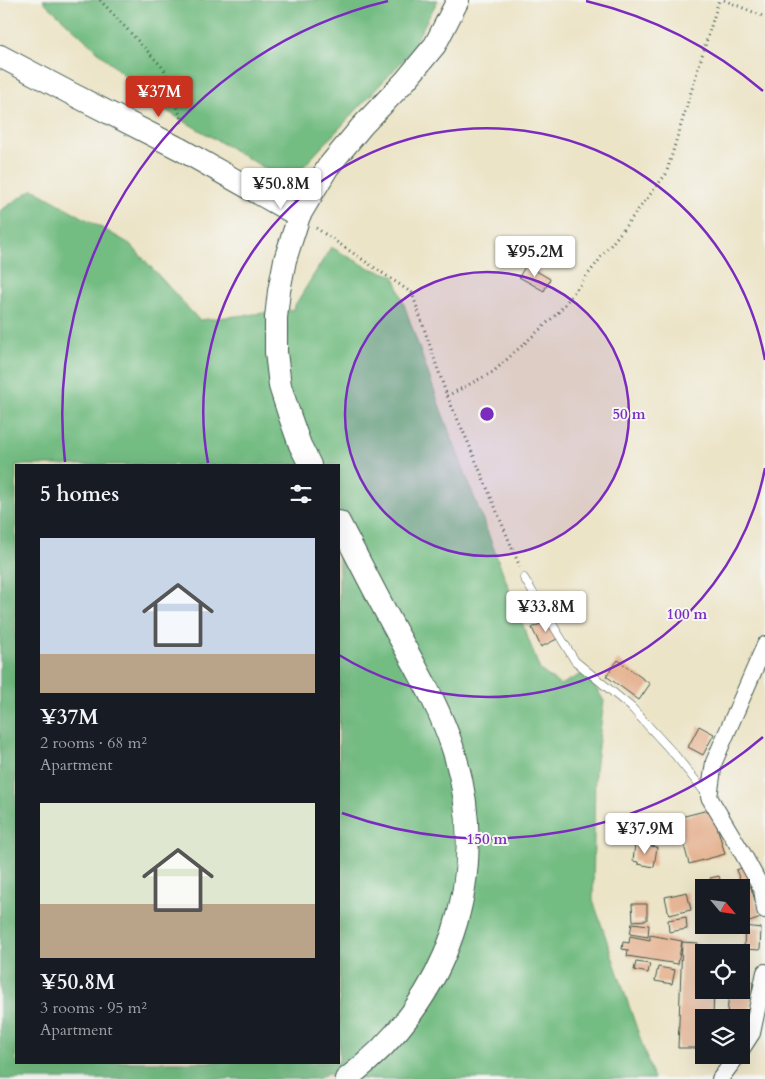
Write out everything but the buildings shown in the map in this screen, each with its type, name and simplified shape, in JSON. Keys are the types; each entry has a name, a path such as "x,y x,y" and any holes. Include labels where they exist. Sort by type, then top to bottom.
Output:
{"street":[{"path":"309,464 300,446 282,394 276,352 276,318 279,290 285,260 299,216 328,167 435,45 458,0"},
{"path":"0,56 180,149 299,216"},
{"path":"340,524 419,673 439,714 454,752 467,819 468,855 458,917 449,945 436,975 398,1031 378,1052 346,1079"},
{"path":"765,645 714,762 709,797 762,889 765,910"},
{"path":"750,1036 765,972"},
{"path":"720,1079 731,1064"}],"lane":[{"path":"524,578 575,661 631,707 675,754 709,797"}],"path":[{"path":"100,0 164,70 181,118 180,149"},
{"path":"446,396 493,372 558,313 666,174 719,0"},
{"path":"724,0 765,17"},
{"path":"299,216 412,293 446,396 468,442 524,578"}],"green space":[{"path":"42,0 438,0 408,55 289,182 156,105"},
{"path":"33,189 130,244 199,320 292,310 331,247 367,267 394,276 441,410 540,670 560,685 586,672 604,701 595,770 593,900 654,1079 337,1079 327,1073 318,1079 0,1079 0,211"}]}
